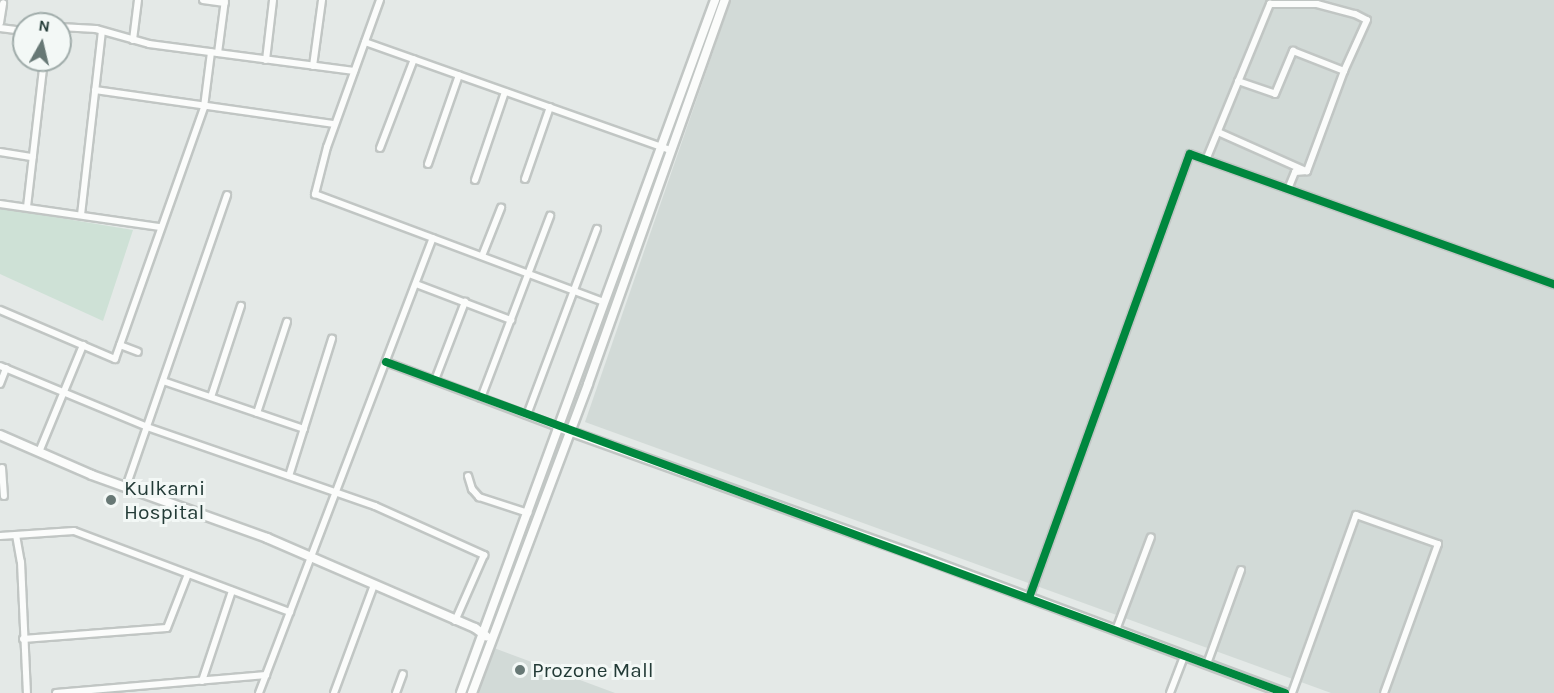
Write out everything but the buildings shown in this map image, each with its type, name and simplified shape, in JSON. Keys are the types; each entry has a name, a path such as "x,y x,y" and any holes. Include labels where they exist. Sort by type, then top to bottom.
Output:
{"street":[{"path":"133,40 138,0"},
{"path":"0,310 115,359 204,107 225,1 203,0"},
{"path":"266,60 273,0"},
{"path":"314,66 322,0"},
{"path":"380,0 335,124 315,194 604,302"},
{"path":"461,693 716,0"},
{"path":"472,693 570,431 725,0"},
{"path":"0,23 3,3"},
{"path":"1206,160 1268,6 1273,3 1317,4 1367,20 1344,71 1306,171"},
{"path":"72,27 82,27 133,40 214,53 354,71"},
{"path":"81,215 102,32"},
{"path":"364,42 670,150"},
{"path":"1238,81 1275,94 1293,51 1344,71"},
{"path":"381,148 414,59"},
{"path":"27,207 43,72"},
{"path":"688,74 696,77"},
{"path":"428,164 459,75"},
{"path":"95,90 335,124"},
{"path":"475,180 505,92"},
{"path":"525,179 550,107"},
{"path":"1218,132 1306,171"},
{"path":"0,152 33,157"},
{"path":"1029,598 1190,154 1554,284"},
{"path":"1288,189 1295,172 1306,171"},
{"path":"126,487 227,195"},
{"path":"0,204 160,227"},
{"path":"482,256 501,208"},
{"path":"481,398 550,216"},
{"path":"527,415 597,229"},
{"path":"259,693 433,238"},
{"path":"416,284 510,320"},
{"path":"435,380 465,303"},
{"path":"211,397 241,306"},
{"path":"257,413 287,322"},
{"path":"289,476 332,339"},
{"path":"39,452 83,345"},
{"path":"120,345 138,352"},
{"path":"386,362 1285,693"},
{"path":"0,384 3,367 147,427 375,506 484,555 455,621"},
{"path":"163,381 304,429"},
{"path":"0,435 126,487 257,534 455,621 494,634"},
{"path":"2,468 1,482 4,496"},
{"path":"468,476 472,489 479,497 528,513"},
{"path":"1292,693 1356,514 1438,544 1384,693"},
{"path":"0,536 74,531 290,612"},
{"path":"16,535 21,562 27,693"},
{"path":"1116,630 1151,537"},
{"path":"1207,664 1241,570"},
{"path":"23,639 167,628 188,574"},
{"path":"334,693 374,585"},
{"path":"202,681 232,591"},
{"path":"1170,693 1184,656"},
{"path":"396,693 403,674"},
{"path":"56,693 266,675"}],"shaded area":[{"path":"731,0 1554,0 1554,693 1331,693 585,422"},
{"name":"Prozone Mall","path":"494,648 615,693 478,693"}],"green space":[{"path":"0,208 133,230 103,321 0,274"}],"cycle path":[{"path":"1029,598 1190,154 1554,284"},
{"path":"386,362 1285,693"}],"place":[{"name":"Kulkarni Hospital","path":"111,500"},
{"name":"Prozone Mall","path":"520,670"}]}
